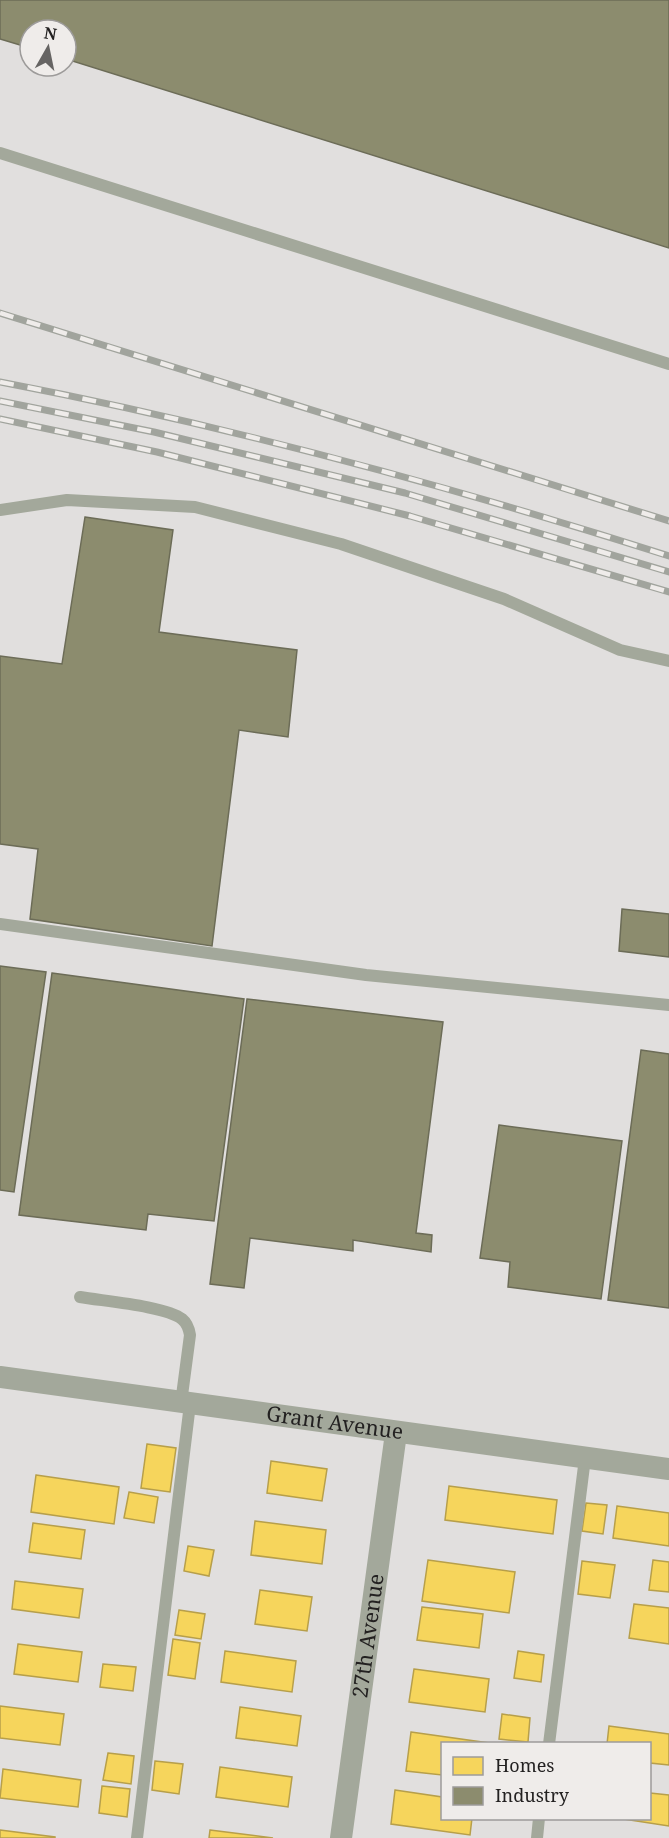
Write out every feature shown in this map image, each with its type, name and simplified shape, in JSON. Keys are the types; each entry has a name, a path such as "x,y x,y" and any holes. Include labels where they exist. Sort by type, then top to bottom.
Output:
{"street":[{"name":"Grant Avenue","path":"0,1377 669,1469"},
{"name":"27th Avenue","path":"341,1838 396,1433"}],"lane":[{"path":"0,153 669,364"},
{"path":"0,510 67,500 195,507 341,544 504,599 620,650 669,661"},
{"path":"0,924 366,975 669,1005"},
{"path":"80,1297 157,1310 182,1319 188,1326 190,1335 186,1403 137,1838"},
{"path":"549,1742 585,1458"},
{"path":"537,1838 539,1820"}],"building: Homes":[{"path":"147,1444 176,1448 170,1492 141,1488"},
{"path":"271,1461 327,1469 322,1501 267,1493"},
{"path":"36,1475 119,1487 114,1524 31,1512"},
{"path":"449,1486 557,1500 553,1534 445,1520"},
{"path":"129,1492 158,1497 154,1523 124,1518"},
{"path":"586,1503 607,1505 603,1534 582,1531"},
{"path":"617,1506 669,1513 669,1546 613,1538"},
{"path":"255,1521 326,1530 322,1564 251,1555"},
{"path":"33,1523 85,1530 81,1559 29,1552"},
{"path":"188,1546 214,1550 209,1576 184,1571"},
{"path":"428,1560 515,1572 509,1613 422,1601"},
{"path":"653,1560 669,1562 669,1592 649,1590"},
{"path":"582,1561 615,1565 610,1598 578,1594"},
{"path":"15,1581 83,1589 79,1618 12,1609"},
{"path":"260,1590 312,1597 307,1631 255,1624"},
{"path":"634,1604 669,1608 669,1644 629,1638"},
{"path":"422,1607 483,1614 479,1648 417,1640"},
{"path":"179,1610 205,1614 201,1639 175,1635"},
{"path":"173,1639 200,1643 195,1679 168,1675"},
{"path":"18,1644 82,1652 78,1682 14,1674"},
{"path":"225,1651 296,1661 292,1692 221,1682"},
{"path":"518,1651 544,1655 541,1682 514,1678"},
{"path":"103,1664 136,1667 133,1691 100,1687"},
{"path":"414,1669 489,1679 485,1712 409,1702"},
{"path":"0,1706 64,1714 60,1745 0,1738"},
{"path":"240,1707 301,1716 297,1746 236,1738"},
{"path":"502,1714 530,1718 528,1742 499,1739"},
{"path":"609,1726 669,1734 669,1765 651,1763 651,1742 607,1742"},
{"path":"411,1732 482,1742 441,1742 441,1775 406,1771"},
{"path":"108,1753 134,1756 131,1784 103,1780"},
{"path":"155,1761 183,1764 179,1794 152,1790"},
{"path":"220,1767 292,1777 288,1807 216,1797"},
{"path":"3,1769 81,1780 78,1807 0,1798"},
{"path":"102,1786 130,1789 127,1817 99,1813"},
{"path":"395,1790 441,1797 441,1820 472,1820 470,1835 391,1824"},
{"path":"651,1793 669,1795 669,1826 630,1820 651,1820"},
{"path":"0,1830 55,1837 55,1838 0,1838"},
{"path":"210,1830 273,1838 209,1838"}],"building: Industry":[{"path":"0,0 669,0 669,248 78,63 78,18 18,18 18,44 0,39"},
{"path":"85,517 173,530 159,632 297,650 288,737 239,730 212,946 30,919 38,849 0,844 0,656 62,664"},
{"path":"622,909 669,914 669,957 619,951"},
{"path":"0,966 46,972 14,1192 0,1190"},
{"path":"52,973 244,999 214,1221 148,1214 146,1230 19,1215"},
{"path":"247,999 443,1022 416,1233 432,1235 431,1252 353,1240 353,1251 250,1238 244,1288 210,1284"},
{"path":"641,1050 669,1054 669,1308 608,1300"},
{"path":"499,1125 622,1141 601,1299 508,1287 510,1262 480,1258"}],"railway":[{"path":"0,313 669,521"},
{"path":"0,382 253,437 504,505 669,556"},
{"path":"0,401 154,432 405,493 669,572"},
{"path":"0,419 157,452 410,516 669,592"}]}
